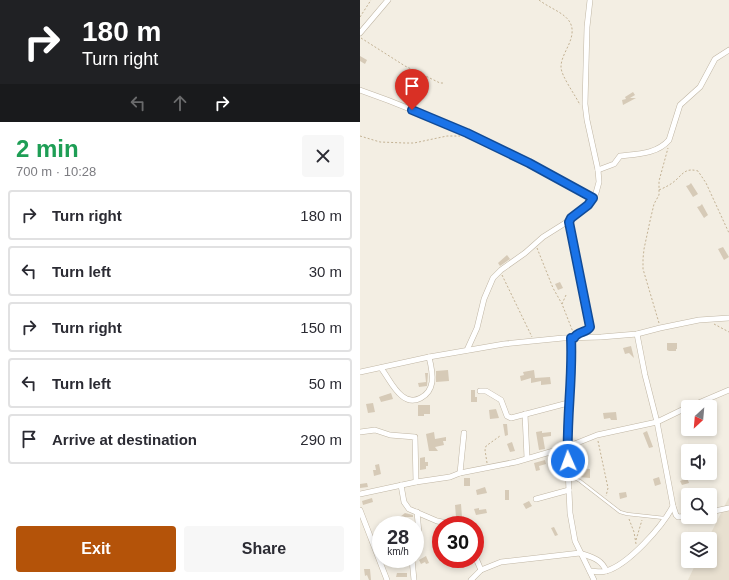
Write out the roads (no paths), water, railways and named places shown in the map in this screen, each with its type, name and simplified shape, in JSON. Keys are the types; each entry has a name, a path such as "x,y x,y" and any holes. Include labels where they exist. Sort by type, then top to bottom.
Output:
{"street":[{"path":"360,33 388,0"},
{"path":"467,350 476,328 491,281 500,271 570,220 588,205 598,188 598,170 585,104 587,27 590,0"},
{"path":"598,170 614,164 620,156 654,151 669,140 680,105 700,87 715,60 729,50"},
{"path":"360,90 398,103 467,133 529,163 593,198"},
{"path":"570,220 569,222 590,325 589,329 573,337"},
{"path":"360,372 429,357 504,344 573,337 601,337 637,334 660,328 705,320 729,318"},
{"path":"637,334 657,422 673,506 676,515 678,517 681,517"},
{"path":"573,337 568,403 567,446 570,513 573,536 594,580"},
{"path":"382,368 401,396 415,401 422,398 431,387 432,375 429,357"},
{"path":"705,400 729,390"},
{"path":"480,391 486,391 501,400 507,416 514,418 568,403"},
{"path":"360,494 416,482 450,477 460,473 516,462 597,436 657,422 681,410"},
{"path":"525,414 527,458"},
{"path":"360,432 375,430 390,435 415,437 416,482"},
{"path":"460,473 464,433"},
{"path":"402,485 405,504 409,508 432,518"},
{"path":"536,499 569,490"},
{"path":"590,571 606,571 637,550 652,536 673,506"},
{"path":"717,511 729,508"},
{"path":"360,510 387,580"},
{"path":"417,512 417,516"},
{"path":"471,580 481,570 501,562 580,553 601,562 606,571"},
{"path":"413,568 414,580"}],"lane":[{"path":"569,475 584,484 620,512 664,518"}]}
